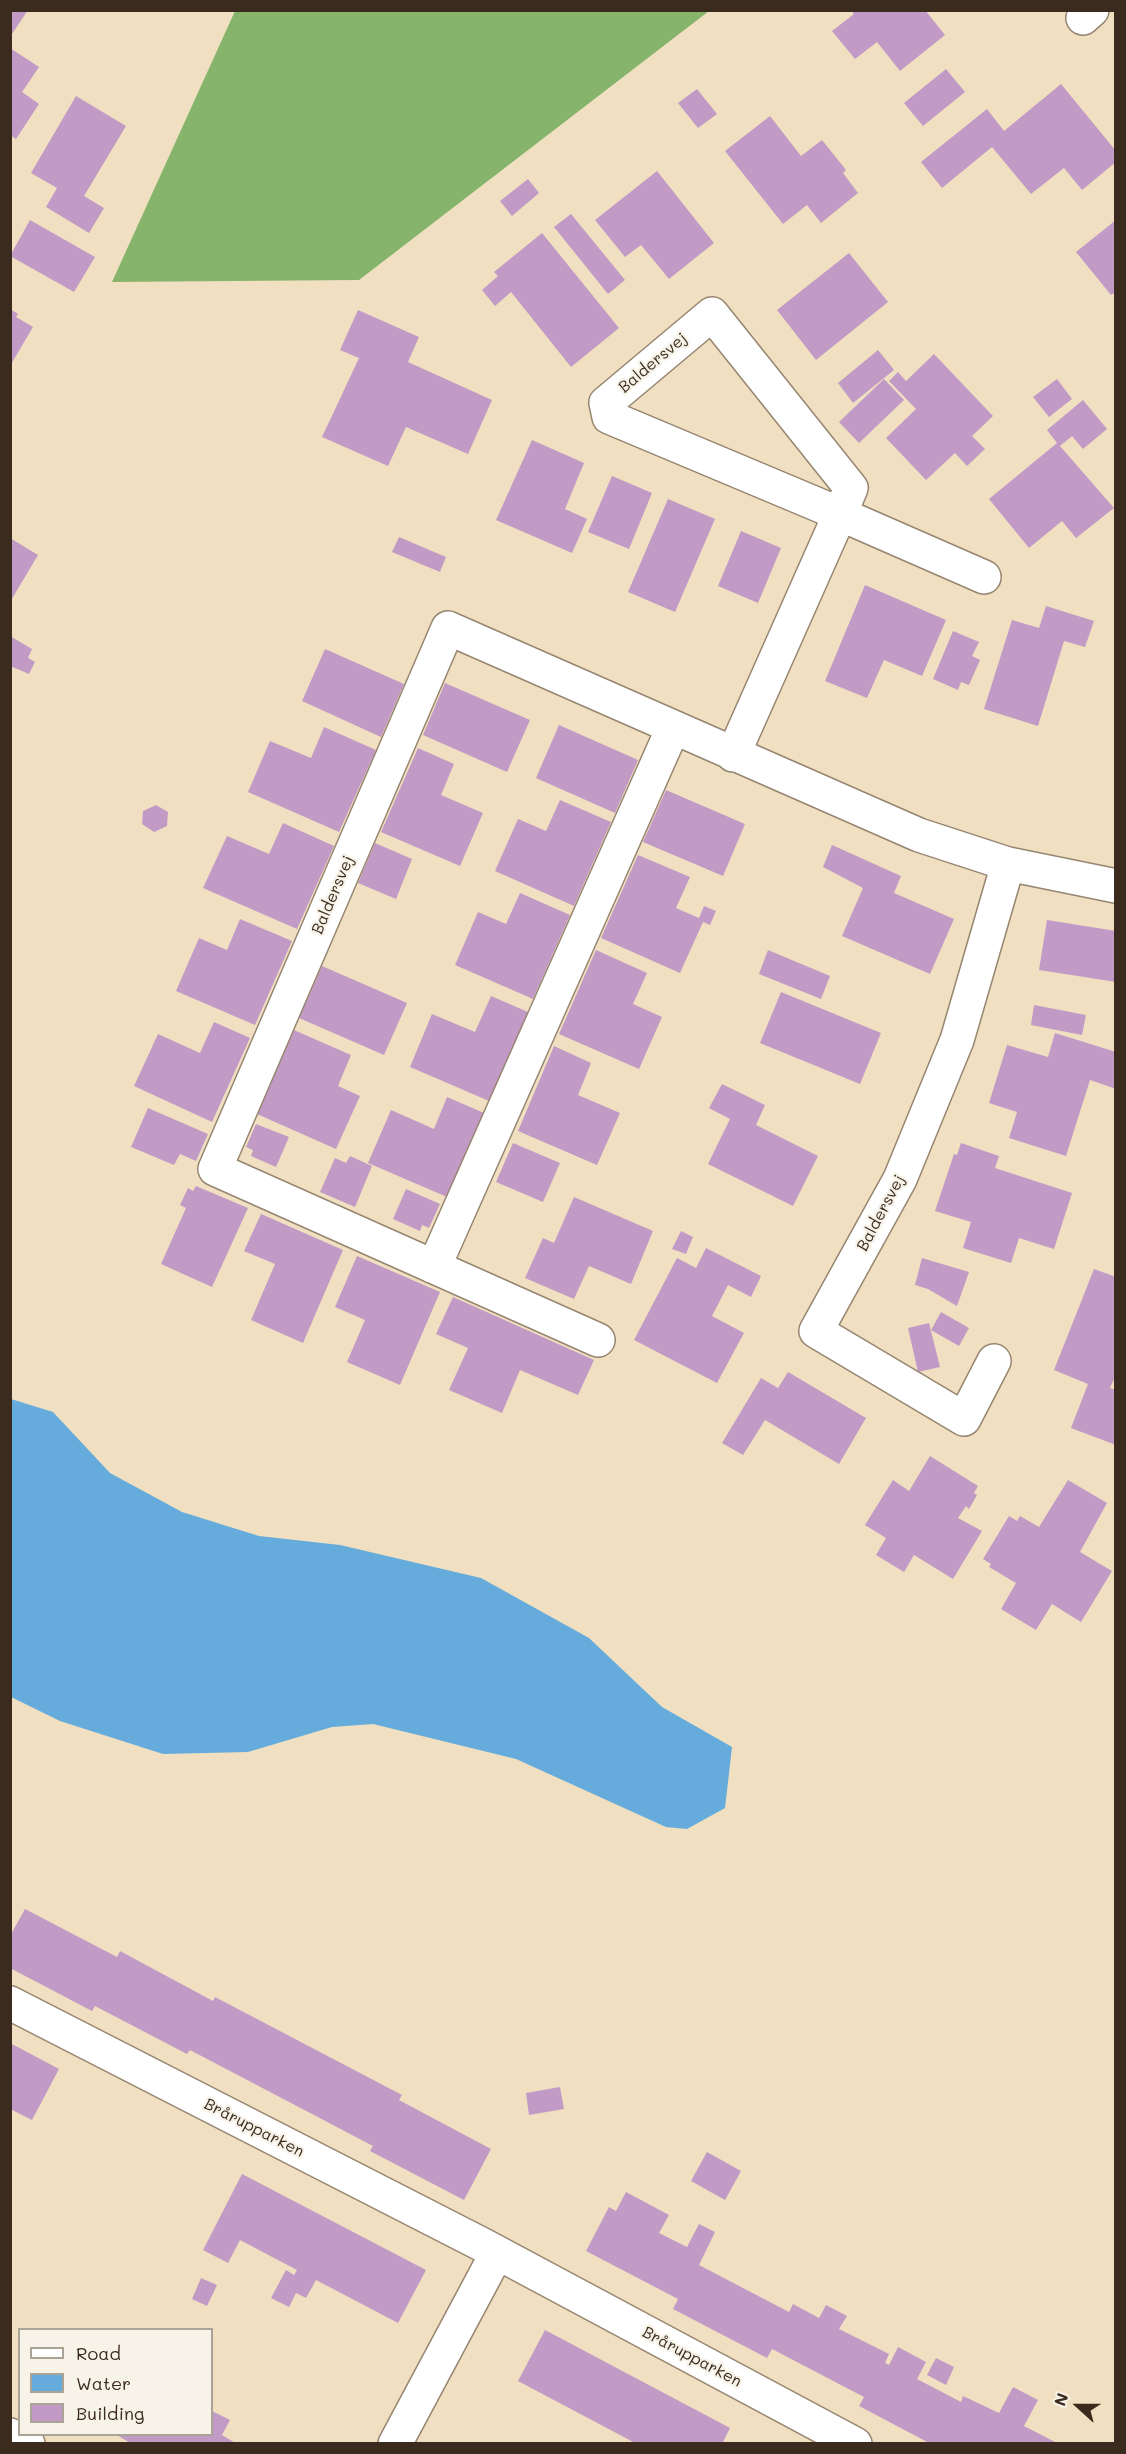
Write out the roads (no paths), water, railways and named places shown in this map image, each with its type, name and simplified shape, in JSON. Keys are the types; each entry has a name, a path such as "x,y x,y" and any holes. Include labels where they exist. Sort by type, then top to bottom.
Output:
{"street":[{"name":"Baldersvej","path":"733,755 840,514 851,488 712,314 606,403 609,417 840,514 984,577"},
{"name":"Baldersvej","path":"598,1340 215,1169 448,628 919,835 1008,864 1116,886"},
{"path":"434,1267 674,728"},
{"name":"Baldersvej","path":"994,1361 964,1419 816,1331 900,1179 940,1083 957,1040 1008,864"},
{"name":"Brårupparken","path":"10,2003 497,2253 855,2444"},
{"path":"395,2444 497,2253"},
{"path":"10,2435 27,2444"}],"water":[{"path":"11,1399 53,1412 110,1473 182,1512 259,1536 340,1545 481,1578 589,1638 662,1707 732,1747 725,1808 687,1829 666,1827 516,1759 373,1724 332,1727 248,1752 163,1754 60,1721 11,1697"}]}
